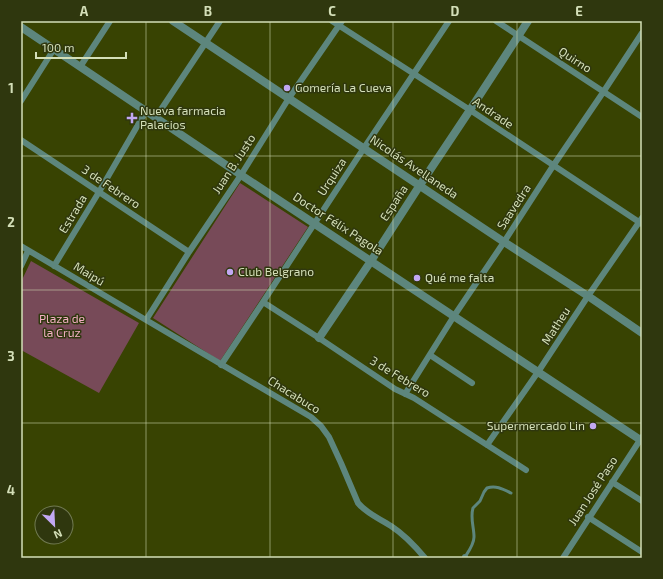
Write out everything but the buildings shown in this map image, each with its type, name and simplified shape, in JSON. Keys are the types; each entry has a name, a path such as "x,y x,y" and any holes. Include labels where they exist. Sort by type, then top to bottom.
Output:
{"street":[{"path":"80,67 110,21"},
{"name":"Nicolás Avellaneda","path":"173,21 642,333"},
{"path":"156,118 220,21"},
{"name":"Andrade","path":"332,21 340,23 553,166 641,221"},
{"name":"Urquiza","path":"221,365 449,21"},
{"name":"Quirno","path":"496,21 642,117"},
{"name":"España","path":"318,338 371,261 528,21"},
{"name":"Juan B. Justo","path":"146,320 189,252 241,175 289,98 340,23"},
{"name":"Doctor Félix Pagola","path":"21,27 241,175 641,439"},
{"name":"Saavedra","path":"405,394 454,316 642,33"},
{"path":"21,102 54,49"},
{"name":"Estrada","path":"54,266 146,111"},
{"name":"3 de Febrero","path":"21,140 189,252"},
{"name":"Matheu","path":"487,445 641,221"},
{"name":"Maipú","path":"21,246 146,320"},
{"path":"21,266 28,251"},
{"name":"3 de Febrero","path":"263,302 395,389 414,398 526,470"},
{"name":"Chacabuco","path":"146,320 311,417 317,422 329,438 362,508 403,534 425,558"},
{"path":"430,355 472,383"},
{"name":"Juan José Paso","path":"563,558 588,517 641,439"},
{"path":"612,482 642,501"},
{"path":"588,517 642,552"}],"lane":[{"path":"465,558 473,542 474,536 472,515 473,508 480,501 484,492 487,488 495,486 511,493"}],"green space":[{"name":"Club Belgrano","path":"240,183 308,227 220,361 153,318"},
{"name":"Plaza de la Cruz","path":"31,261 139,323 99,393 21,350 21,282"}],"place":[{"name":"Gomería La Cueva","path":"287,88"},
{"name":"Nueva farmacia Palacios","path":"132,118"},
{"name":"Club Belgrano","path":"230,272"},
{"name":"Qué me falta","path":"417,278"},
{"name":"Supermercado Lin","path":"593,426"}]}
